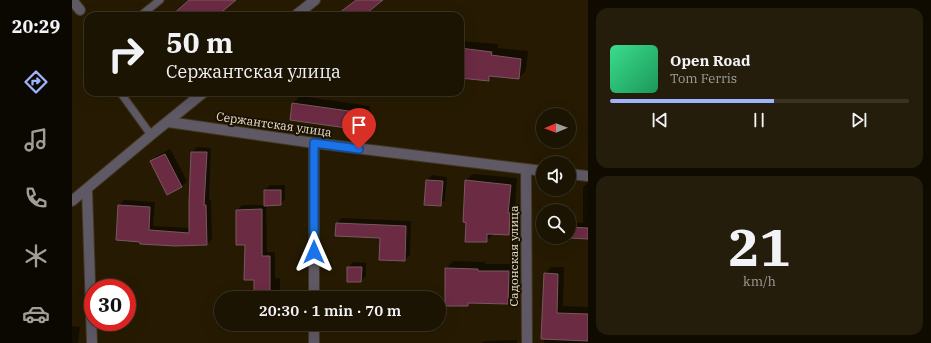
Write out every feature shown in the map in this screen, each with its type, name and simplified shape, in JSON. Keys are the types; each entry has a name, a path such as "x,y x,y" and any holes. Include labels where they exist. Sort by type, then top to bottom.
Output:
{"street":[{"path":"72,0 80,10"},
{"path":"300,12 314,0"},
{"path":"72,201 199,96"},
{"name":"Сержантская улица","path":"168,122 314,143 536,171"},
{"path":"314,143 314,291"},
{"name":"Садонская улица","path":"526,170 527,343"},
{"path":"576,175 588,176"},
{"path":"87,189 92,343"},
{"path":"314,331 314,343"}],"lane":[{"path":"145,12 160,0"},
{"path":"123,96 151,135"}],"building":[{"path":"189,0 236,0 222,12 176,12"},
{"path":"356,0 383,0 368,12 340,12"},
{"path":"464,48 492,52 491,55 521,59 519,79 489,76 489,81 464,78"},
{"path":"292,103 363,113 361,130 290,120"},
{"path":"191,152 207,152 204,205 206,205 207,245 175,246 140,244 140,242 116,240 118,205 150,207 149,230 189,233"},
{"path":"165,154 182,187 167,195 150,161"},
{"path":"426,180 443,181 441,206 424,205"},
{"path":"465,180 511,185 508,213 510,213 509,235 487,234 487,242 465,242 466,223 463,222"},
{"path":"264,190 281,190 281,205 264,206"},
{"path":"262,209 262,256 270,256 270,291 254,291 254,280 244,280 245,245 236,245 236,210"},
{"path":"336,223 406,226 405,261 379,260 380,238 335,236"},
{"path":"576,227 588,228 588,239 576,238"},
{"path":"347,267 362,267 361,282 347,282"},
{"path":"445,268 478,269 478,271 509,271 508,304 468,303 468,306 446,306"},
{"path":"544,273 558,274 557,313 588,314 588,341 541,339"}],"route":[{"path":"314,252 314,143 359,149"}]}
